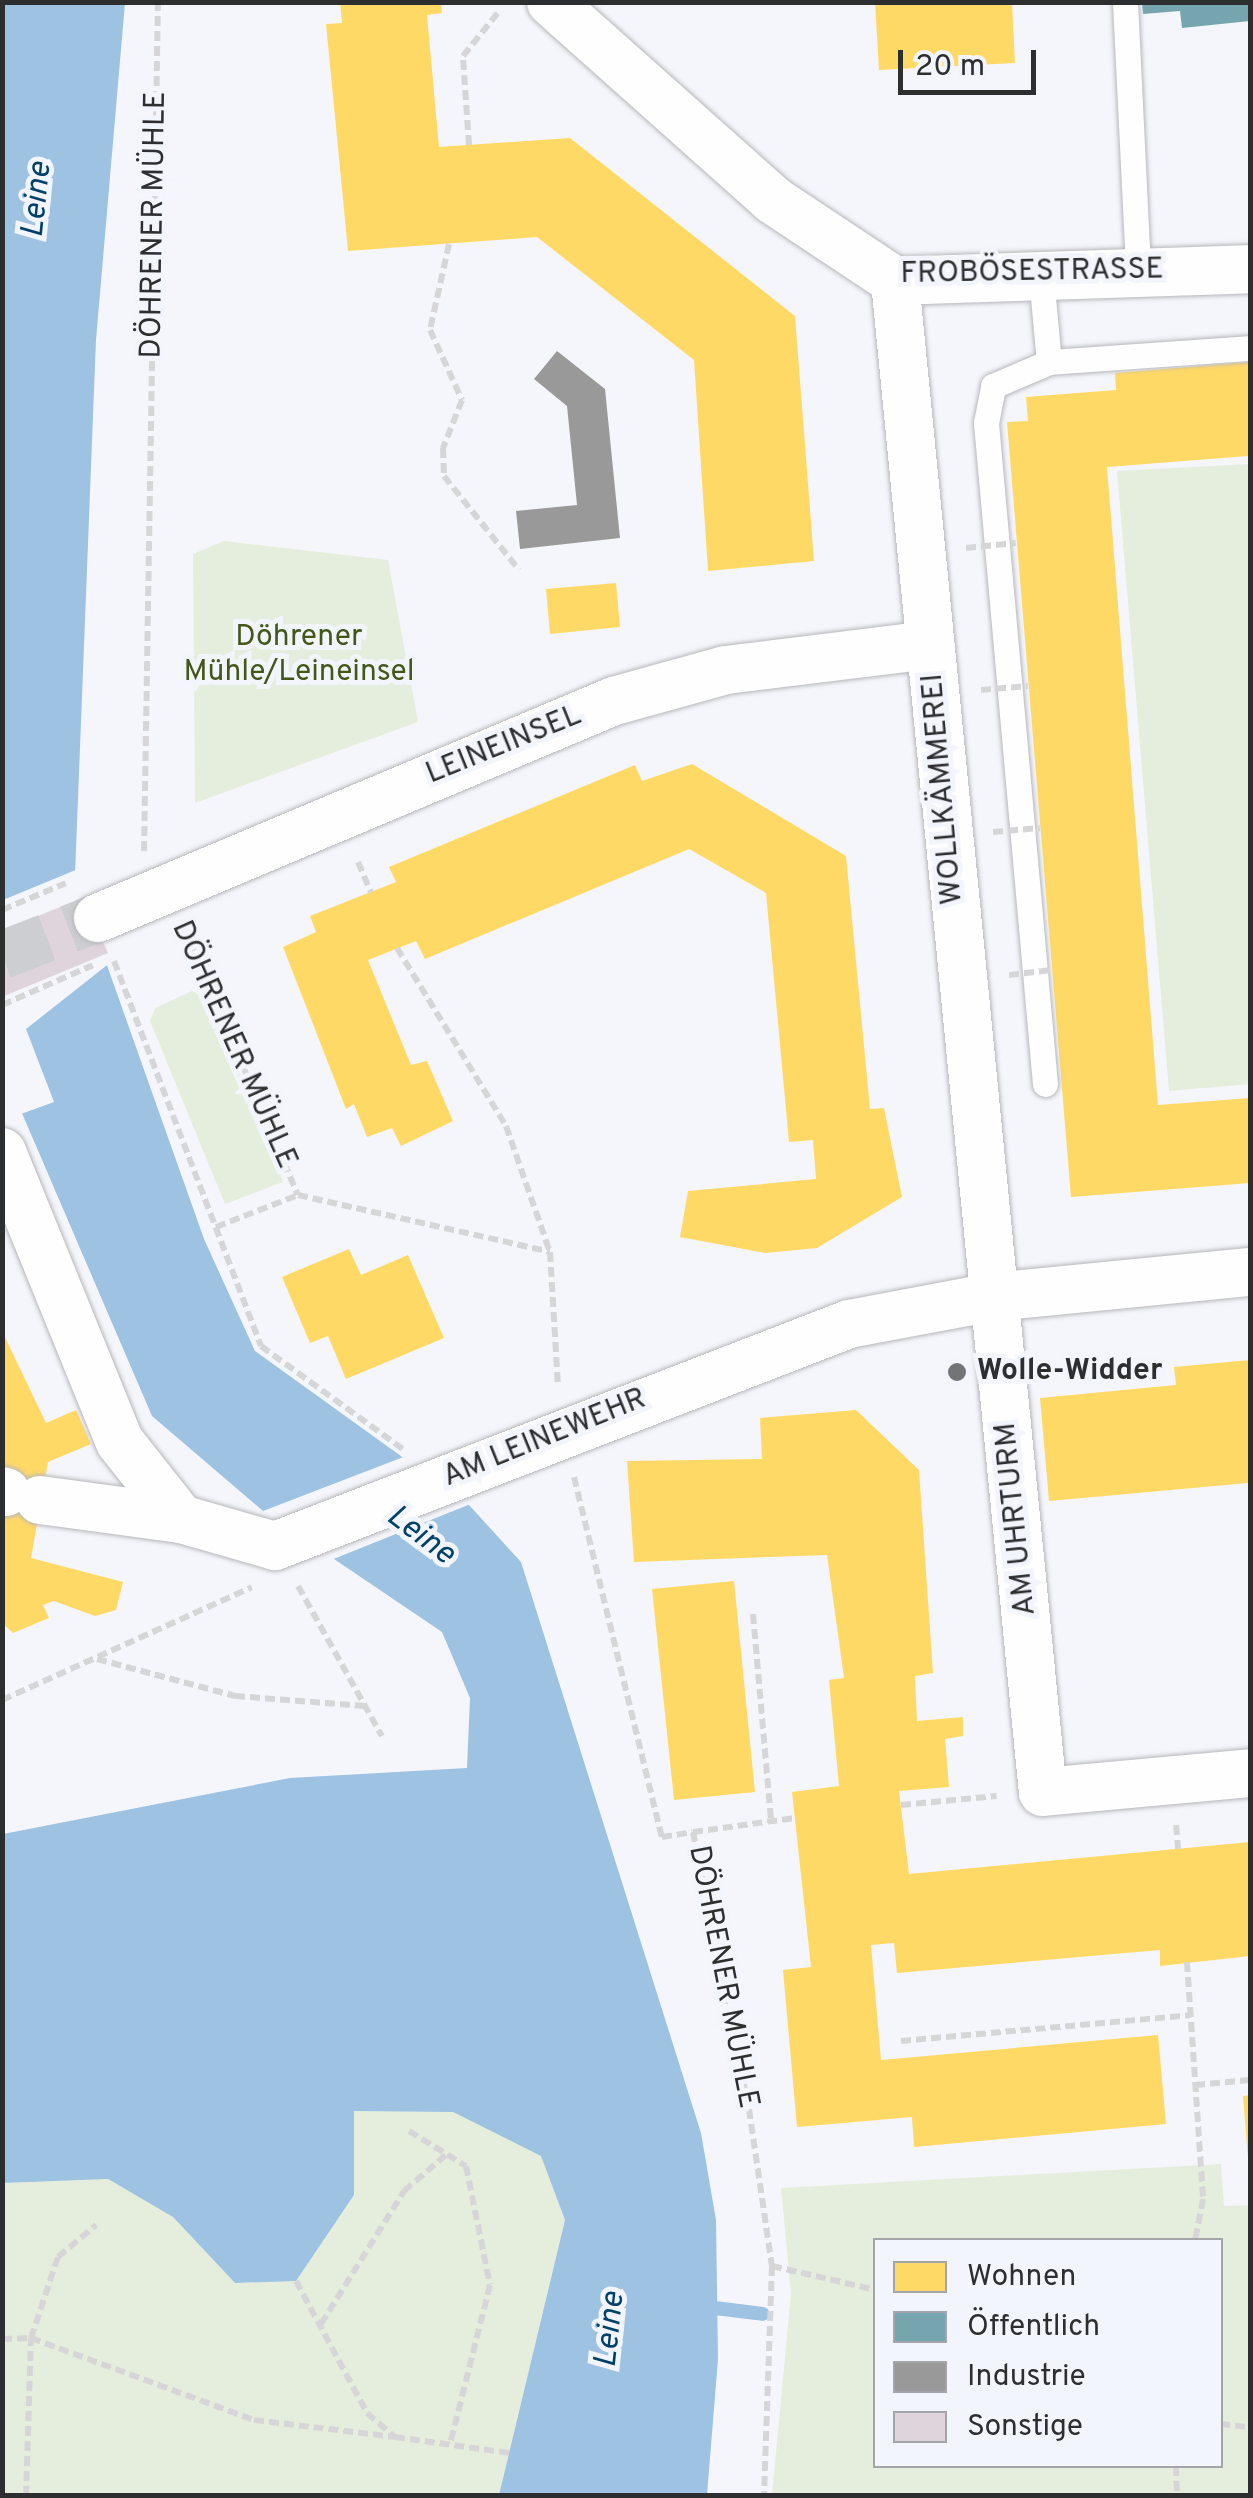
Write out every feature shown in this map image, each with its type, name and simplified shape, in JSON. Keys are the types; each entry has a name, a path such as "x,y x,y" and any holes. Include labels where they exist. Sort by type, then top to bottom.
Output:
{"street":[{"name":"FROBÖSESTRASSE","path":"551,2 773,200 895,281 1250,269"},
{"name":"WOLLKÄMMEREI","path":"895,281 992,1298"},
{"name":"LEINEINSEL","path":"98,916 614,702 726,670 930,646"},
{"path":"2,1152 120,1442 181,1519"},
{"path":"992,1298 1250,1272"},
{"name":"AM LEINEWEHR","path":"276,1546 561,1428 849,1324 992,1298"},
{"name":"AM UHRTURM","path":"992,1298 1043,1792"},
{"path":"16,1494 181,1519 276,1546"},
{"path":"1043,1792 1250,1773"}],"lane":[{"path":"1125,2 1138,272"},
{"path":"1040,276 1049,362"},
{"path":"1045,1084 986,423 993,386 1049,362 1250,348"}],"path":[{"name":"DÖHRENER MÜHLE","path":"158,2 144,854 298,1195 550,1252 561,1428 662,1837 693,1832 772,2266 764,2496"},
{"path":"469,145 463,56 500,10"},
{"path":"449,244 430,330 462,400 442,448 444,476 518,570"},
{"path":"966,548 1016,543"},
{"path":"980,690 1028,686"},
{"path":"992,832 1040,828"},
{"path":"358,862 371,892"},
{"path":"2,910 98,916"},
{"path":"2,1005 98,916"},
{"path":"98,916 261,1346 349,1410"},
{"path":"397,948 506,1126 550,1252"},
{"path":"1009,975 1052,970"},
{"path":"216,1228 298,1195"},
{"path":"2,1700 252,1587 276,1546"},
{"path":"276,1546 382,1736"},
{"path":"753,1614 771,1821"},
{"path":"95,1658 235,1696 365,1706"},
{"path":"901,1806 1043,1792"},
{"path":"693,1832 795,1818"},
{"path":"1187,1962 1203,2199 1195,2238"},
{"path":"901,2041 1191,2014"},
{"path":"1195,2085 1250,2080"},
{"path":"409,2131 466,2166 490,2285 450,2444"},
{"path":"321,2324 404,2192 447,2154"},
{"path":"26,2496 31,2338 58,2257 96,2225"},
{"path":"772,2266 873,2289"},
{"path":"296,2281 367,2412 395,2437"},
{"path":"2,2339 31,2338 254,2420 510,2453"},
{"path":"1223,2424 1250,2427"},
{"path":"1176,2468 1177,2496"}],"green space":[{"path":"1250,464 1250,1084 1169,1091 1117,471"},
{"name":"Döhrener Mühle/Leineinsel","path":"224,541 388,560 418,722 195,803 193,554"},
{"path":"192,991 212,1001 283,1182 225,1204 150,1021 155,1008"},
{"path":"354,2110 453,2112 542,2156 565,2220 499,2495 3,2495 2,2183 108,2179 173,2217 235,2283 295,2281 354,2195"},
{"path":"1221,2164 1224,2206 1250,2205 1250,2495 772,2495 791,2293 781,2188"}],"water":[{"name":"Leine","path":"2,3 125,3 96,340 75,875 204,1239 255,1351 469,1505 521,1562 701,2133 716,2220 718,2359 707,2495 499,2495 565,2220 541,2156 453,2112 354,2111 354,2195 296,2281 235,2283 173,2217 108,2179 3,2183 3,1834 290,1778 467,1768 470,1698 442,1632 263,1511 152,1416 3,1069"}],"pier":[{"path":"78,869 111,962 26,1029 54,1102 21,1114 2,1070 3,900"},
{"path":"406,1456 473,1503 331,1560 263,1511"}],"building: Wohnen":[{"path":"340,2 441,2 442,13 427,15 439,147 570,138 795,316 814,561 708,571 694,360 537,237 348,251 326,24 342,23"},
{"path":"875,2 1012,2 1015,63 879,70"},
{"path":"1250,362 1248,456 1107,467 1158,1105 1250,1098 1250,1183 1071,1197 1007,422 1028,421 1026,397 1116,390 1115,373"},
{"path":"616,583 620,627 550,634 546,589"},
{"path":"692,764 846,856 870,1109 884,1108 902,1197 817,1248 765,1253 680,1237 688,1191 816,1179 813,1140 789,1142 766,893 689,849 425,959 416,941 368,960 411,1065 427,1061 453,1121 401,1146 392,1128 367,1137 354,1104 346,1109 283,947 316,932 310,916 396,882 389,867 635,765 642,781"},
{"path":"349,1249 361,1275 408,1255 444,1338 346,1379 328,1336 310,1343 282,1277"},
{"path":"3,1333 46,1423 76,1410 91,1444 48,1462 31,1558 123,1582 116,1610 95,1616 54,1601 43,1605 49,1618 13,1633 2,1623"},
{"path":"1250,1360 1248,1483 1049,1501 1040,1398 1176,1385 1174,1367"},
{"path":"856,1410 919,1470 933,1673 915,1676 917,1721 963,1717 963,1736 945,1739 949,1787 899,1791 909,1874 1250,1842 1250,1956 1160,1966 1160,1950 897,1973 894,1943 871,1945 881,2060 1158,2035 1166,2124 914,2147 912,2117 797,2127 783,1970 811,1967 792,1792 839,1786 829,1680 844,1678 827,1555 634,1562 627,1461 762,1459 760,1418"},
{"path":"734,1581 755,1792 674,1800 652,1589"},
{"path":"1250,2095 1250,2158 1248,2158 1243,2096"}],"building: Öffentlich":[{"path":"1142,2 1250,2 1250,21 1182,28 1180,11 1143,14"}],"building: Industrie":[{"path":"557,351 605,389 620,538 520,549 516,511 577,505 567,406 534,379"}],"building: Sonstige":[{"path":"84,897 108,953 2,997 2,931"}],"waterway":[{"path":"699,2306 763,2314"}],"tunnel":[{"path":"2,955 98,918"}],"place":[{"name":"Wolle-Widder","path":"957,1372"}]}
